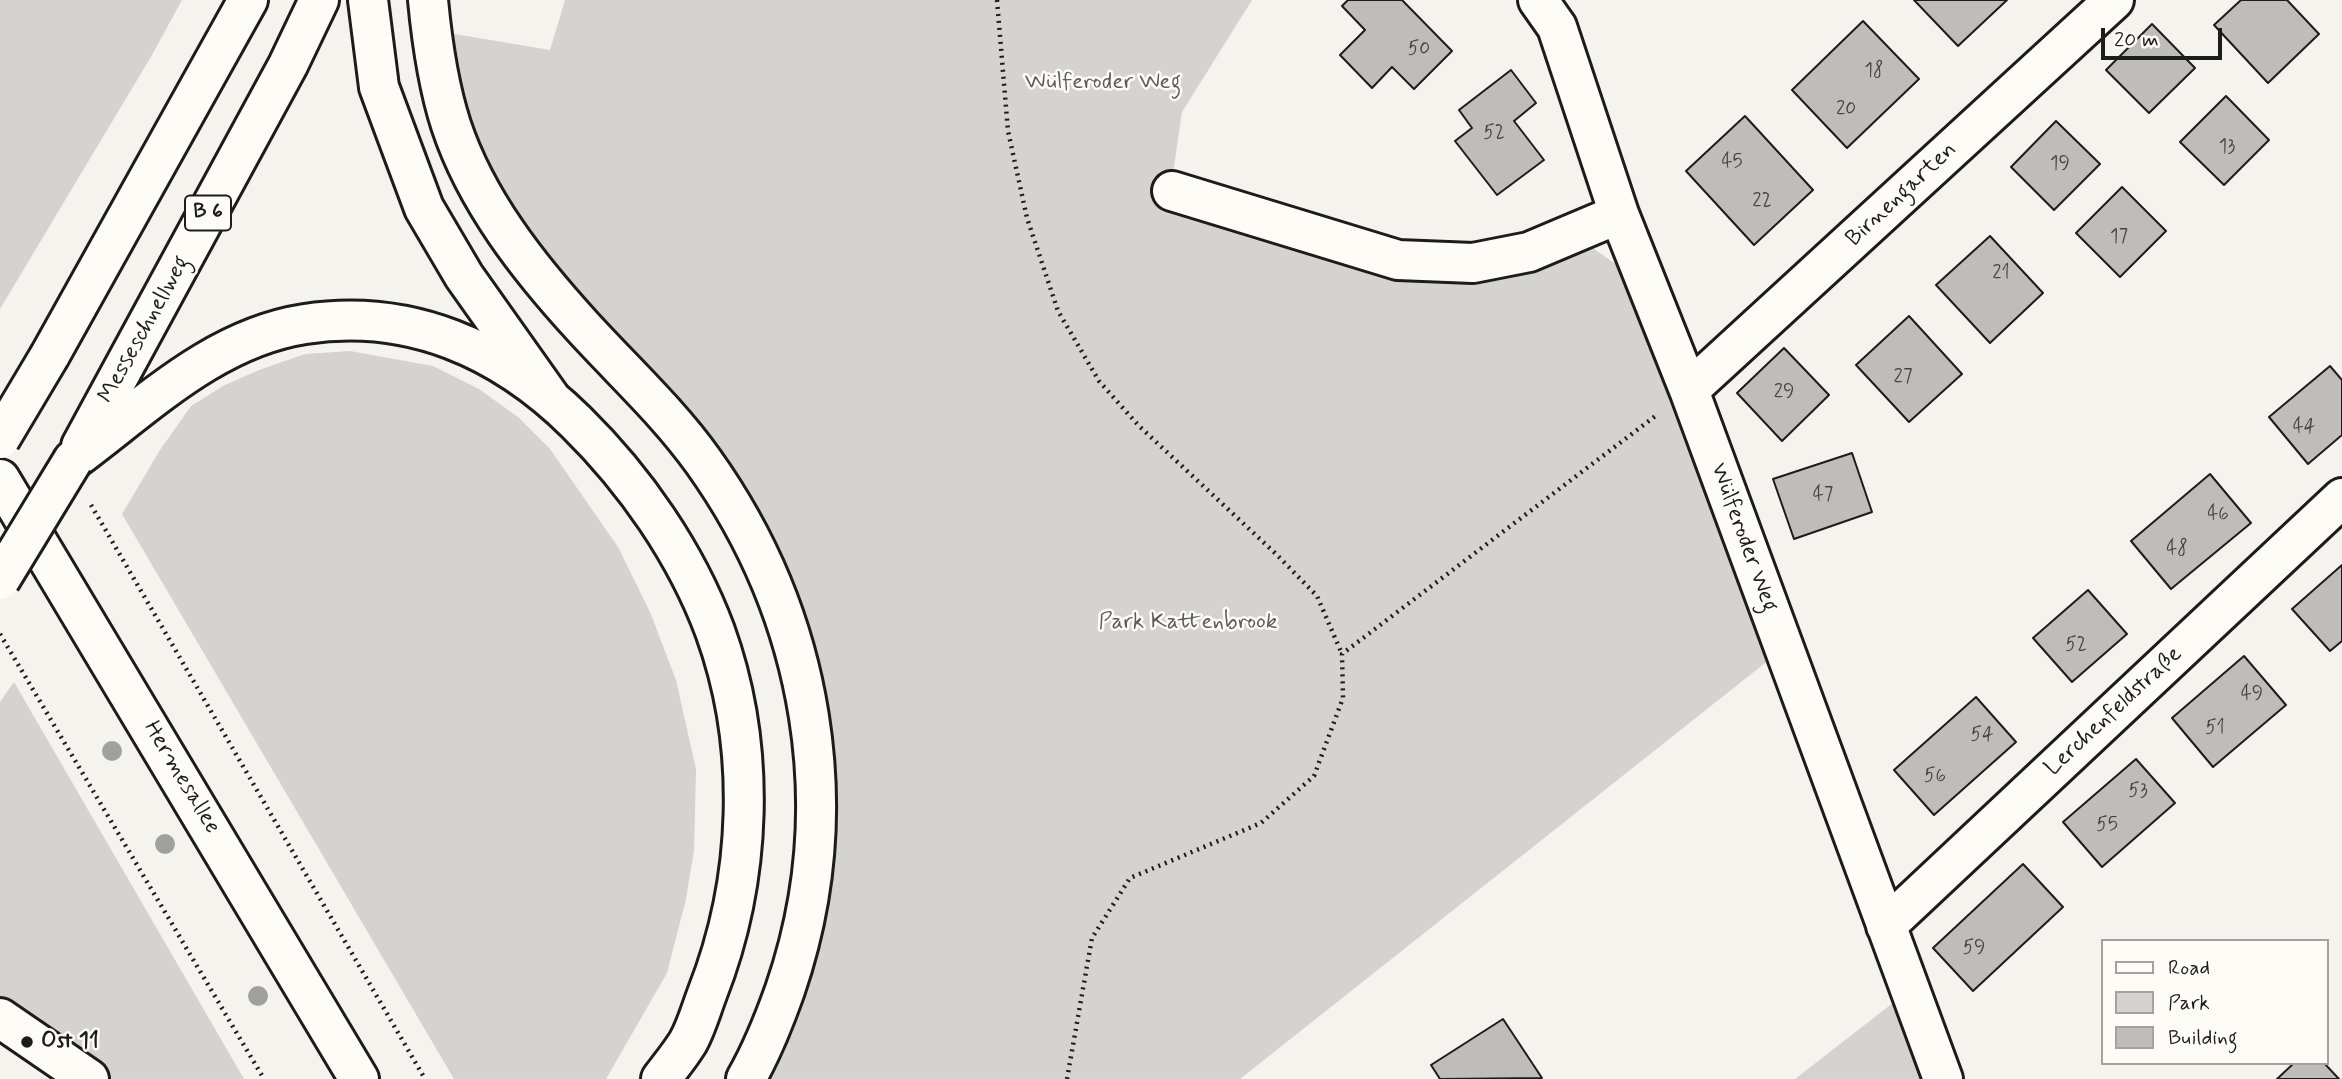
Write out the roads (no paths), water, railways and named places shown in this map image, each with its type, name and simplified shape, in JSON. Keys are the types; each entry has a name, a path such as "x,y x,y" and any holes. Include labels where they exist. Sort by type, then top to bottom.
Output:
{"main road":[{"name":"Messeschnellweg","path":"0,580 89,441 282,76 319,0"},
{"path":"368,0 379,87 424,208 464,276 550,397"},
{"path":"428,0 438,69 451,124 468,166 490,207 546,285 672,422 729,498 761,557 799,661 812,730 817,793 816,851 794,963 774,1021 746,1079"},
{"name":"Wülferoder Weg","path":"1538,0 1557,27 1619,214 1689,390 1943,1079"},
{"name":"Birnengarten","path":"1689,390 2114,0"},
{"path":"0,439 50,355 240,10"},
{"path":"1172,191 1398,260 1473,263 1530,252 1619,214"},
{"path":"89,441 221,352 256,336 302,324 345,319 427,330 468,344 508,366 550,397 592,438 631,484 666,534 695,585 716,633 731,692 741,752 744,809 741,861 731,922 689,1041 661,1079"},
{"name":"Hermesallee","path":"0,479 359,1079"},
{"name":"Lerchenfeldstraße","path":"1886,926 2342,498"},
{"path":"0,1018 89,1079"}],"place":[{"name":"Ost 11","path":"27,1042"}],"park label":[{"name":"Park Kattenbrook","path":"1188,623"}]}
